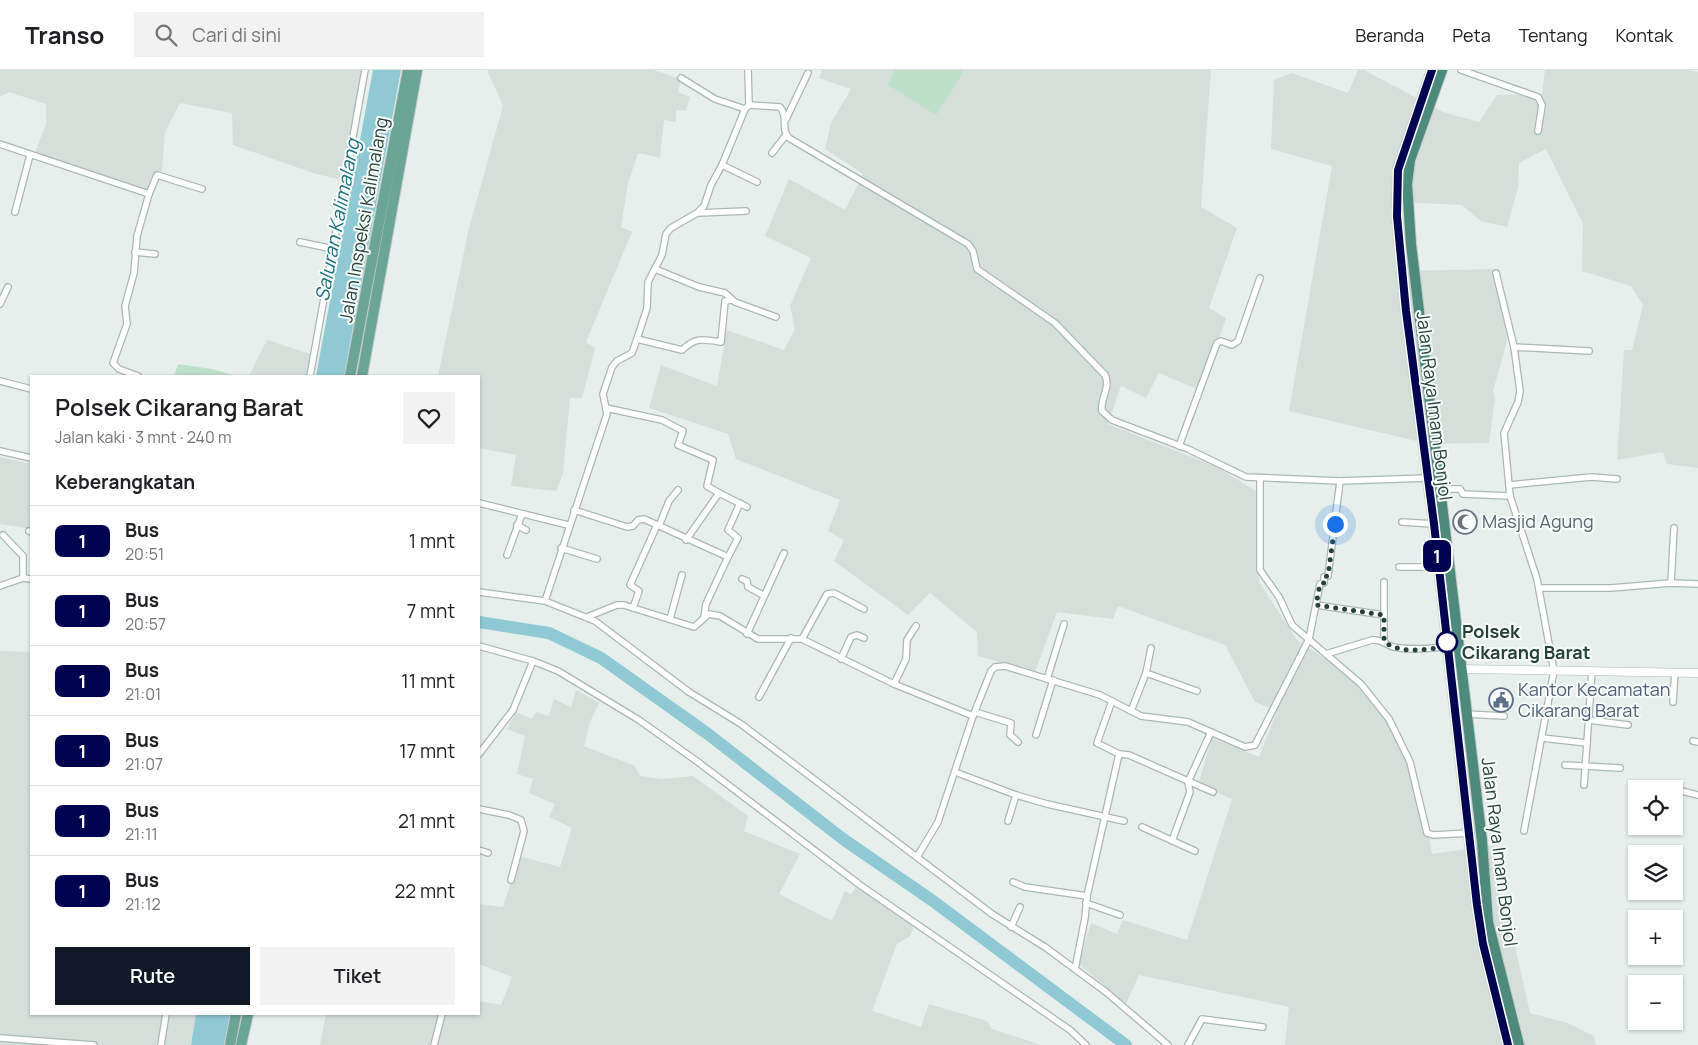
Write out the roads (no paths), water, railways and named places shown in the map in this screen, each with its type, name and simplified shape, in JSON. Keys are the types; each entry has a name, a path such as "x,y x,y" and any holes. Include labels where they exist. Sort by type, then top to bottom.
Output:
{"highway":[{"name":"Jalan Raya Imam Bonjol","path":"1432,70 1403,150 1398,170 1397,193 1406,311 1434,524 1447,647 1475,838 1488,922 1519,1045"},
{"name":"Jalan Raya Imam Bonjol","path":"1442,70 1410,160 1407,184 1411,244 1466,714 1483,944 1508,1045"},
{"path":"1427,478 1438,476"}],"main road":[{"name":"Jalan Inspeksi Kalimalang","path":"362,375 408,70"},
{"name":"Jalan Inspeksi Kalimalang","path":"350,375 417,70"},
{"path":"230,1045 236,1015"},
{"path":"241,1045 248,1015"}],"street":[{"path":"310,375 365,70"},
{"path":"545,601 568,525 607,414 603,394 612,367 617,361 632,353 638,340 647,308 648,282 662,255 668,230 698,213 704,206 711,185 722,165 747,107 748,70"},
{"path":"1460,70 1538,97 1542,105 1538,131"},
{"path":"785,122 808,74"},
{"path":"680,78 715,99 747,107 780,107 785,115 786,135 772,153"},
{"path":"786,135 968,244 973,251 977,269 1055,323 1105,375 1108,382 1101,404 1104,415 1120,424 1180,446 1231,471 1260,479 1427,478"},
{"path":"0,144 148,194"},
{"path":"15,212 30,155"},
{"path":"722,165 757,182"},
{"path":"135,375 119,369 113,363 127,324 124,306 134,273 135,252 148,194 157,175 202,189"},
{"path":"698,213 746,211"},
{"path":"300,242 333,249"},
{"path":"135,252 155,254"},
{"path":"655,269 699,287 725,293 732,300 776,317"},
{"path":"1496,273 1514,348 1520,391 1518,402 1504,432 1510,496 1539,588 1554,671 1524,831"},
{"path":"1180,446 1217,343 1221,341 1232,345 1238,341 1260,278"},
{"path":"0,304 8,287"},
{"path":"638,340 682,350 690,342 708,340 721,342 725,302 732,300"},
{"path":"1514,348 1589,351"},
{"path":"0,381 30,389"},
{"path":"606,408 662,420 683,431 678,445 714,460 706,484 719,493 748,506"},
{"path":"0,451 30,456"},
{"path":"1509,486 1590,477 1616,479"},
{"path":"1260,479 1260,570 1279,597 1292,624 1367,690 1397,732 1410,762 1427,833 1475,838"},
{"path":"916,856 938,822 974,714 991,671 995,667 1005,666 1050,680 1112,701 1147,717 1188,722 1245,748 1255,745 1309,639 1320,584 1324,583 1324,577 1328,576 1340,480"},
{"path":"1440,489 1460,488 1463,494 1510,496"},
{"path":"633,608 639,591 630,585 669,501 678,490"},
{"path":"686,540 719,493"},
{"path":"587,617 617,605 633,608 694,627 697,626 704,616 706,604 738,538 728,530 740,503"},
{"path":"480,504 568,525"},
{"path":"574,510 627,527 633,526 641,519 728,557"},
{"path":"506,555 522,514"},
{"path":"1402,522 1434,524"},
{"path":"517,525 526,530"},
{"path":"1671,583 1674,528"},
{"path":"3,535 22,556 23,578"},
{"path":"561,548 598,559"},
{"path":"747,634 763,595 784,553"},
{"path":"1399,567 1439,567"},
{"path":"670,619 682,575"},
{"path":"0,586 23,578 30,579"},
{"path":"742,579 747,581 748,587 763,595"},
{"path":"1384,582 1384,641 1388,646 1404,649 1447,647"},
{"path":"1539,588 1611,588 1671,583 1698,584"},
{"path":"480,592 545,601 587,617 689,692 741,724 1011,927 1075,969 1106,992 1168,1045"},
{"path":"802,638 827,594 834,593 864,609"},
{"path":"1316,605 1384,615"},
{"path":"704,616 713,614 720,616 747,634 764,640 802,638 894,684 974,714 1011,723 1010,735 1018,742"},
{"path":"1036,735 1064,624"},
{"path":"894,684 906,659 907,640 916,626"},
{"path":"841,659 851,637 857,635 864,638"},
{"path":"758,697 791,638"},
{"path":"1326,654 1372,640 1384,641"},
{"path":"480,646 533,661 571,677 667,739 860,885 1070,1030 1086,1045"},
{"path":"1131,710 1146,673 1151,648"},
{"path":"480,752 513,710 533,661"},
{"path":"1460,669 1698,673"},
{"path":"1584,785 1592,672"},
{"path":"1673,702 1675,672"},
{"path":"1146,673 1197,691"},
{"path":"1112,701 1097,743 1119,754 1129,755 1213,792"},
{"path":"1466,714 1504,716"},
{"path":"1589,720 1628,725"},
{"path":"1172,841 1190,792 1188,782 1211,732"},
{"path":"1542,738 1587,743"},
{"path":"1075,969 1087,896 1119,754"},
{"path":"1564,765 1620,768"},
{"path":"955,772 1016,795 1104,818 1124,821"},
{"path":"1683,792 1698,796"},
{"path":"1008,821 1016,795"},
{"path":"480,809 521,820 524,831 511,880"},
{"path":"1142,828 1195,851"},
{"path":"480,850 488,853"},
{"path":"1013,882 1025,887 1087,896"},
{"path":"1086,903 1120,915"},
{"path":"1011,927 1020,907"},
{"path":"160,1045 166,1015"},
{"path":"434,1045 442,1015"},
{"path":"1188,1045 1202,1019 1263,1027"},
{"path":"0,1038 94,1045"}],"water":[{"path":"373,70 401,70 344,375 316,375"},
{"path":"196,1015 230,1015 224,1045 191,1045"}],"waterway":[{"path":"480,622 549,633 601,658 708,734 843,839 933,901 1126,1045"}],"place":[{"name":"Masjid Agung","path":"1465,522"},
{"name":"Polsek Cikarang Barat","path":"1447,642"},
{"name":"Kantor Kecamatan Cikarang Barat","path":"1501,700"}],"water label":[{"name":"Saluran Kalimalang","path":"337,220"}]}
